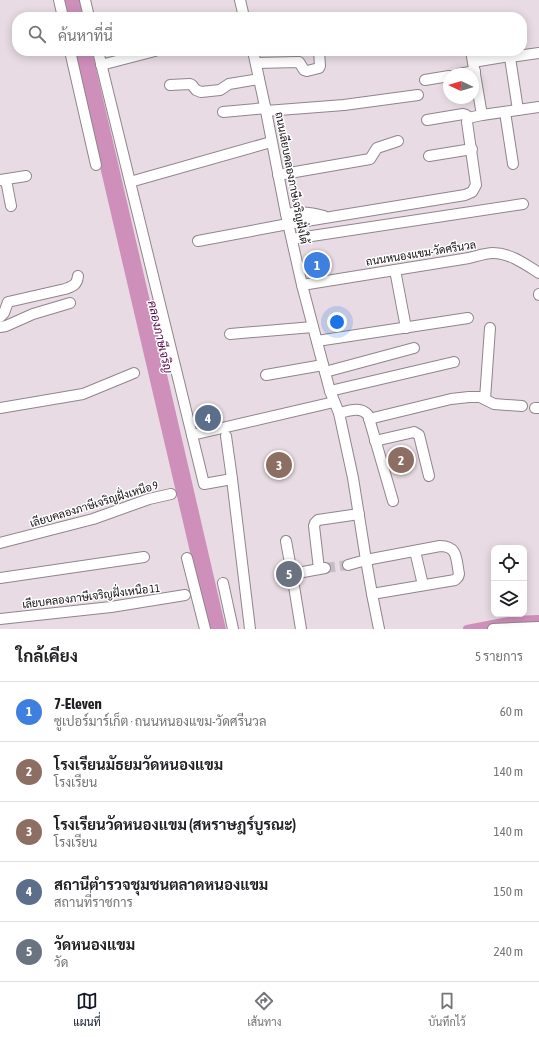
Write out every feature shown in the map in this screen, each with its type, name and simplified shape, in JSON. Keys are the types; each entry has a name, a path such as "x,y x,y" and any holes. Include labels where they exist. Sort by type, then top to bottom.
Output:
{"street":[{"path":"59,0 62,12"},
{"path":"85,0 89,12"},
{"path":"240,0 243,12"},
{"path":"527,54 539,53"},
{"path":"71,56 96,165"},
{"path":"99,56 204,484 232,479"},
{"path":"101,65 136,56"},
{"name":"ถนนเลียบคลองภาษีเจริญฝั่งใต้","path":"254,56 278,176 302,285 330,391 339,413 359,514 379,629"},
{"path":"256,63 299,62 304,70 317,69 320,66 319,56"},
{"path":"472,56 482,114"},
{"path":"474,67 507,56"},
{"path":"510,56 518,110"},
{"path":"425,80 443,77"},
{"path":"170,85 190,84 196,90 201,92 220,90 230,84 259,79"},
{"path":"223,112 344,104 418,95"},
{"path":"468,118 482,114 539,107"},
{"path":"505,112 513,164"},
{"path":"427,120 463,114 468,118"},
{"path":"198,241 287,219 328,218 465,195 472,192 476,185 467,122 468,118"},
{"path":"278,176 370,159 377,148 398,141"},
{"path":"130,182 272,142"},
{"path":"429,156 472,149"},
{"path":"2,180 26,176"},
{"path":"2,180 7,185 10,206"},
{"path":"292,239 522,204"},
{"name":"ถนนหนองแขม-วัดศรีนวล","path":"302,285 493,253 508,255 539,273"},
{"path":"395,270 406,328"},
{"path":"0,318 4,313 8,302 65,290 77,282 78,276"},
{"path":"0,327 6,326 33,314 70,303"},
{"path":"317,341 468,318"},
{"path":"230,334 313,327"},
{"path":"485,399 490,328"},
{"path":"266,375 324,368 414,348"},
{"path":"330,391 454,362"},
{"path":"0,408 83,394 134,373"},
{"path":"369,419 451,399 469,397 480,397 494,404 522,406"},
{"path":"192,435 334,402"},
{"path":"339,413 364,410 368,415 393,501"},
{"path":"375,441 414,432 419,435 429,476"},
{"path":"226,436 250,629"},
{"name":"เลียบคลองภาษีเจริญฝั่งเหนือ 9","path":"0,543 93,519 149,499 171,494"},
{"path":"292,574 322,568 314,526 318,520 359,514"},
{"path":"286,542 301,629"},
{"path":"348,565 366,560 440,546 447,546 454,551 459,574 455,580 372,594"},
{"path":"415,551 423,585"},
{"path":"0,578 144,557"},
{"path":"188,558 205,629"},
{"path":"222,583 233,629"},
{"name":"เลียบคลองภาษีเจริญฝั่งเหนือ 11","path":"0,619 111,607 185,595"},
{"path":"493,629 539,627"}],"shaded area":[{"path":"61,0 80,0 83,12 64,12"},
{"path":"74,56 93,56 226,629 208,629"}],"waterway":[{"path":"467,629 513,620 539,619"}],"tunnel":[{"path":"325,568 348,565"}],"place":[{"name":"7-Eleven","path":"317,265"},
{"name":"สถานีตำรวจชุมชนตลาดหนองแขม","path":"208,418"},
{"name":"โรงเรียนมัธยมวัดหนองแขม","path":"401,460"},
{"name":"โรงเรียนวัดหนองแขม (สหราษฎร์บูรณะ)","path":"279,465"},
{"name":"วัดหนองแขม","path":"289,574"}],"water label":[{"name":"คลองภาษีเจริญ","path":"160,337"}]}
